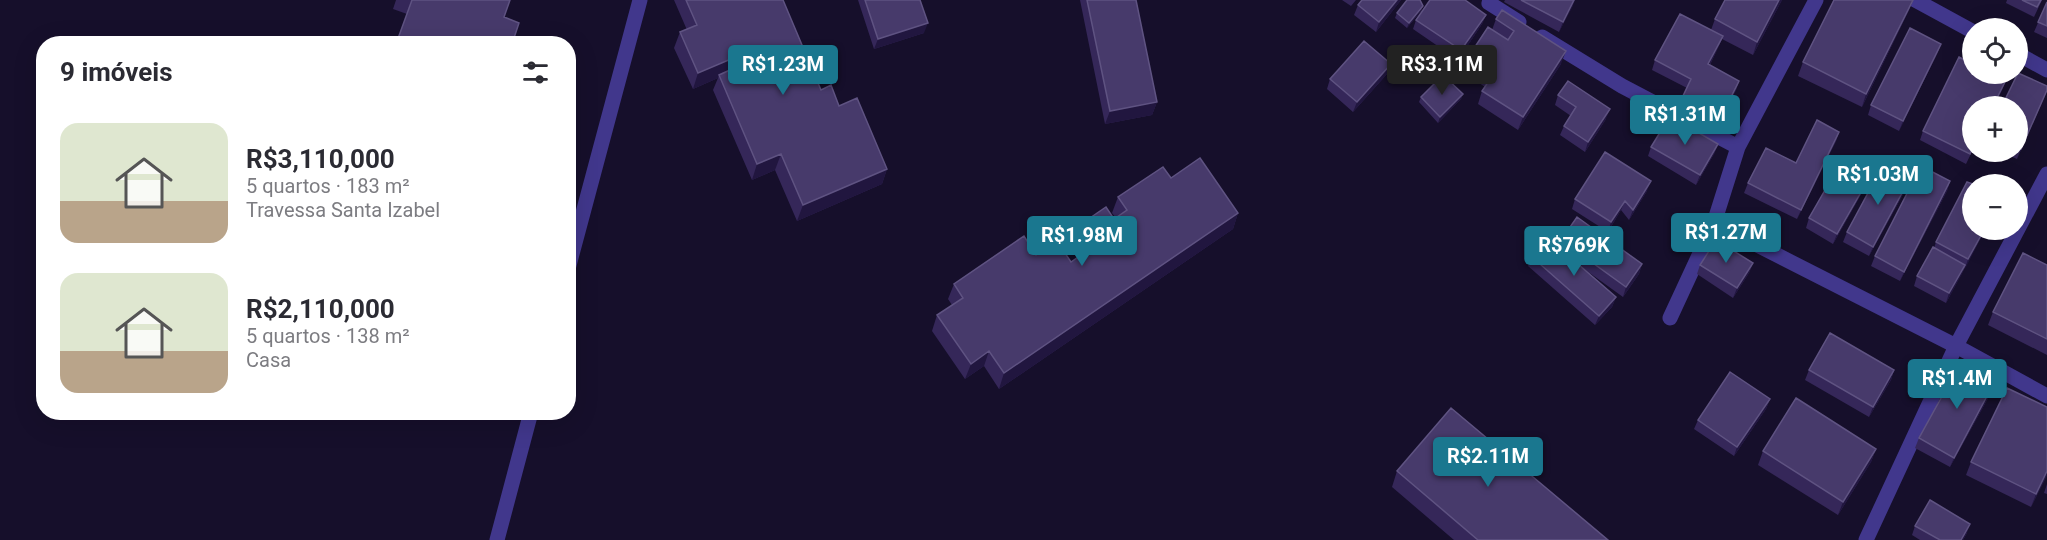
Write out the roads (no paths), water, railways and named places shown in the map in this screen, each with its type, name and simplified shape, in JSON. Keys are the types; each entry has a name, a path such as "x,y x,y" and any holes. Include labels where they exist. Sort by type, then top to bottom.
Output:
{"street":[{"path":"576,239 639,0"},
{"path":"1670,318 1714,223 1738,147 1816,0"},
{"path":"1915,0 1962,26"},
{"path":"1490,2 1622,86 1738,147"},
{"path":"2028,60 2047,70"},
{"path":"1866,540 1956,346 2047,174"},
{"path":"1714,223 1956,346 2047,396"},
{"path":"497,540 529,420"}]}
